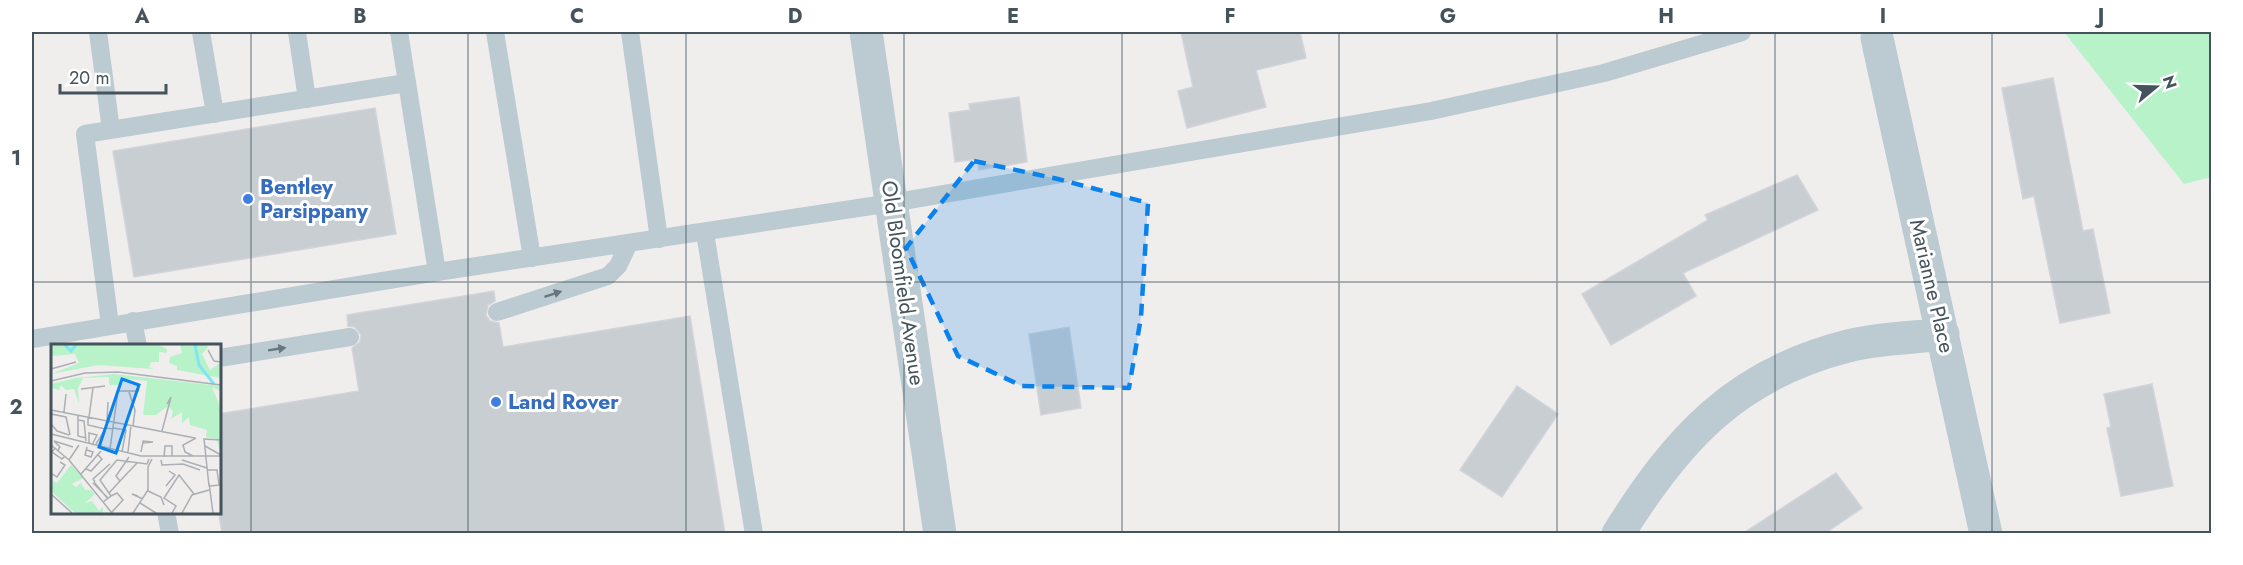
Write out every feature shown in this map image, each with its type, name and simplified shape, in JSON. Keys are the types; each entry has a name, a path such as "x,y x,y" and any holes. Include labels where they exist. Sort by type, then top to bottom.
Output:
{"street":[{"name":"Old Bloomfield Avenue","path":"866,32 940,534"},
{"name":"Marianne Place","path":"1875,35 1986,534"},
{"path":"1618,534 1646,489 1679,446 1719,408 1754,384 1803,360 1849,345 1943,334"}],"lane":[{"path":"98,32 111,130"},
{"path":"201,32 215,114"},
{"path":"297,32 307,99"},
{"path":"399,32 437,272"},
{"path":"495,32 532,258"},
{"path":"630,32 659,239"},
{"path":"32,339 437,272 891,204 1431,111 1604,73 1742,32"},
{"path":"110,325 85,134 406,83"},
{"path":"705,233 754,534"},
{"path":"497,312 608,276 618,266 629,243"},
{"path":"134,321 138,344"},
{"path":"220,358 350,337"},
{"path":"166,514 170,534"}],"highlighted area":[{"path":"974,161 1058,179 1148,203 1141,317 1129,388 1022,386 958,356 906,248"}],"green space":[{"path":"2064,32 2211,32 2211,177 2184,184"}],"building":[{"path":"1181,32 1300,32 1306,58 1256,70 1266,107 1187,128 1178,91 1193,87"},
{"path":"2053,78 2083,231 2093,229 2110,313 2060,323 2034,196 2023,199 2002,88"},
{"path":"1019,97 1027,162 979,170 977,159 955,162 949,113 970,110 969,104"},
{"path":"375,108 396,234 134,277 113,151"},
{"path":"1797,175 1818,210 1683,273 1696,296 1611,345 1582,294 1708,220 1705,215"},
{"name":"Land Rover","path":"494,291 495,301 488,305 486,315 490,321 499,323 503,347 690,316 725,534 222,534 219,514 220,414 359,391 352,348 360,342 361,335 355,327 348,326 347,315"},
{"path":"1069,327 1081,408 1041,415 1029,334"},
{"path":"2152,384 2173,486 2121,496 2107,428 2111,427 2104,394"},
{"path":"1517,386 1558,414 1502,497 1460,470"},
{"path":"1836,473 1862,508 1824,534 1742,534"}],"place":[{"name":"Bentley Parsippany","path":"248,199"},
{"name":"Land Rover","path":"496,402"}]}
